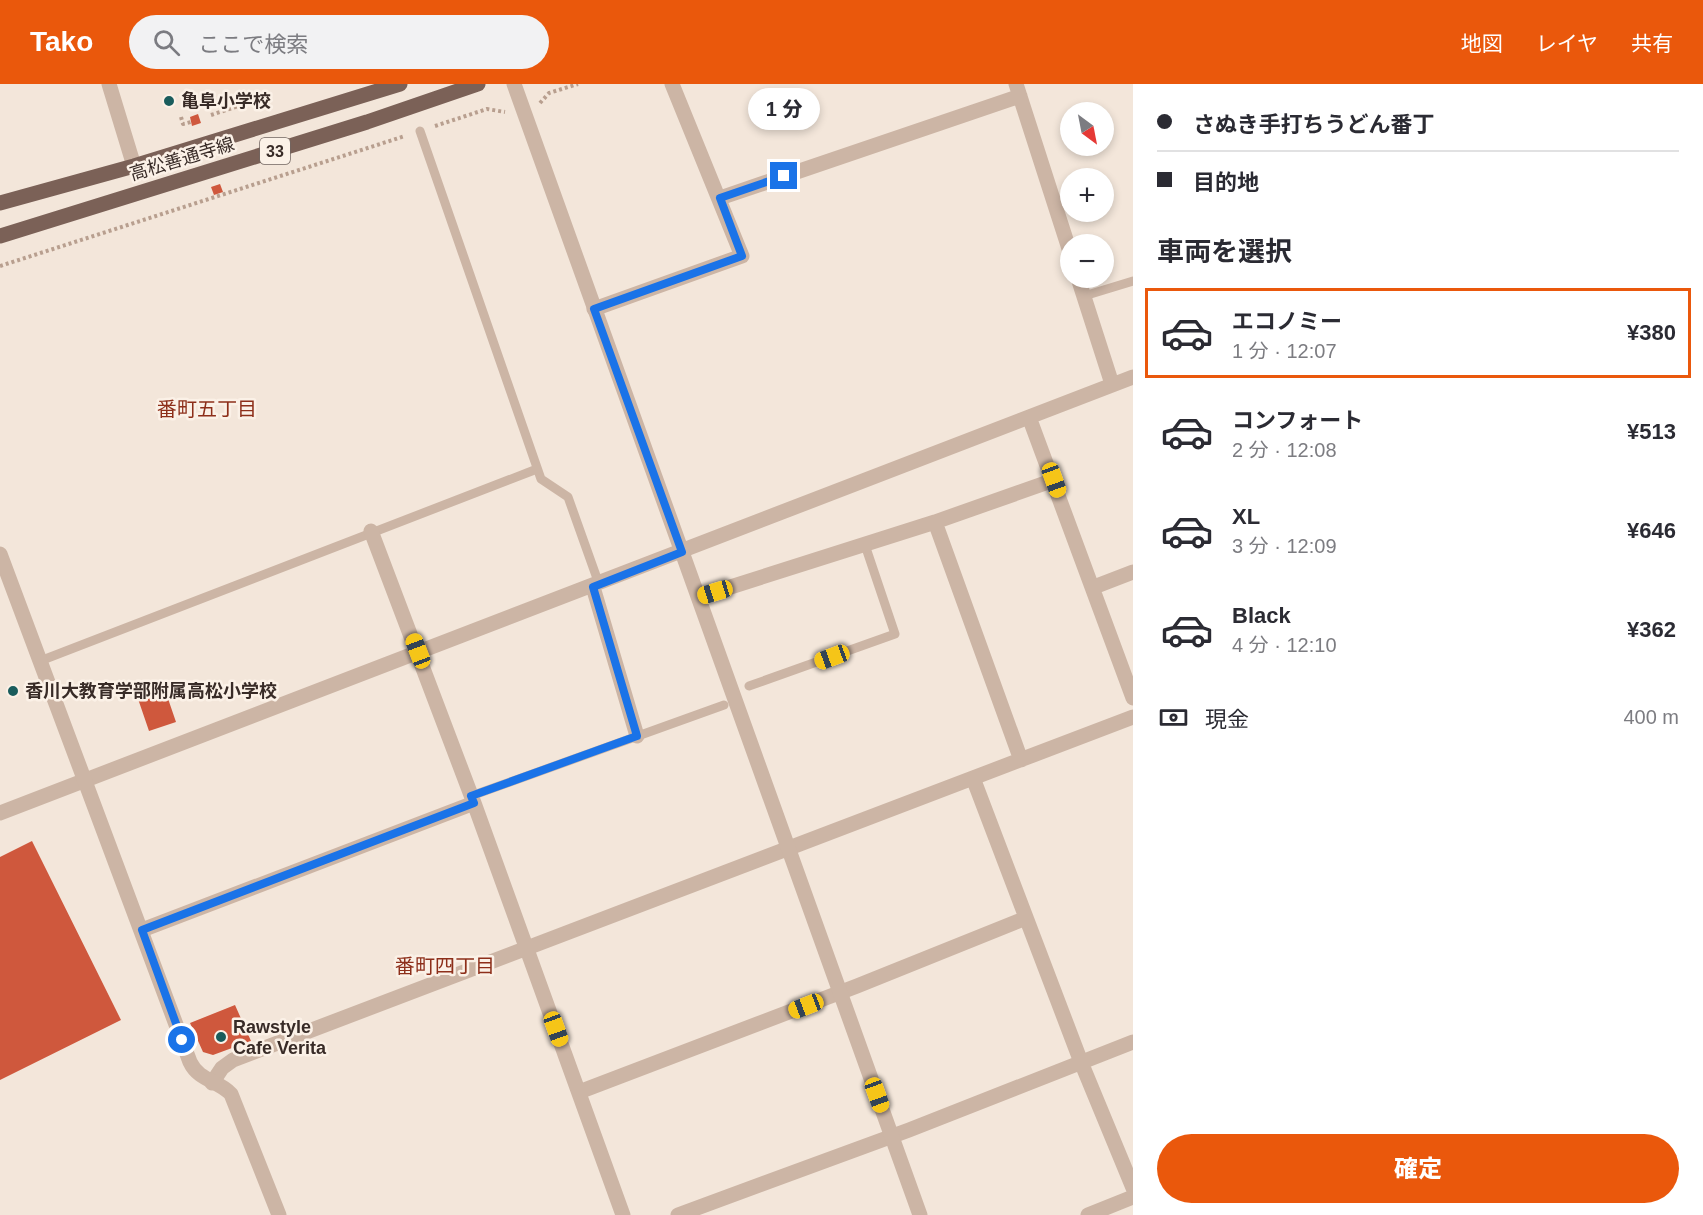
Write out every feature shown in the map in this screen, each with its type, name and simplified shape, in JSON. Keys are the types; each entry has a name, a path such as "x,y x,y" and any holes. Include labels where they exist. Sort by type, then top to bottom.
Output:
{"main road":[{"name":"高松善通寺線","path":"0,203 134,166 400,84"},
{"name":"高松善通寺線","path":"0,236 367,122 478,84"}],"street":[{"path":"109,84 134,166"},
{"path":"514,84 920,1215"},
{"path":"594,309 742,256 672,84"},
{"path":"720,198 1018,90 1064,234"},
{"path":"1081,288 1112,384"},
{"path":"0,813 1133,377"},
{"path":"1029,417 1094,587 1133,698"},
{"path":"699,597 936,522 1054,480"},
{"path":"936,522 1021,760"},
{"path":"371,531 473,800 623,1215"},
{"path":"0,554 190,1062 200,1077 231,1094 279,1215"},
{"path":"1094,587 1133,572"},
{"path":"596,585 637,736"},
{"path":"212,1083 222,1068 233,1060 526,946 1133,717"},
{"path":"973,778 1081,1062 1133,1188"},
{"path":"142,930 473,800"},
{"path":"579,1092 1026,918"},
{"path":"678,1215 891,1136 1133,1042"},
{"path":"1088,1215 1133,1197"}],"lane":[{"path":"420,131 541,479 568,497 596,585"},
{"path":"1084,296 1133,281"},
{"path":"40,661 537,468"},
{"path":"749,686 895,634 865,545"},
{"path":"473,800 637,736 724,705"}],"path":[{"path":"211,115 254,101 252,95"},
{"path":"181,117 183,124 191,122"},
{"path":"279,169 282,176"},
{"path":"210,199 208,193 213,192"}],"building":[{"path":"198,114 201,123 192,126 190,117"},
{"path":"220,184 223,192 214,195 211,187"},
{"path":"163,684 176,722 149,731 136,693"},
{"path":"32,841 121,1020 0,1080 0,857"},
{"path":"235,1005 251,1041 213,1055 203,1052 190,1023"}],"place":[{"name":"亀阜小学校","path":"169,101"},
{"name":"香川大教育学部附属高松小学校","path":"13,691"},
{"name":"Rawstyle Cafe Verita","path":"221,1037"}],"district":[{"name":"番町五丁目","path":"207,409"},
{"name":"番町四丁目","path":"445,966"}],"route":[{"path":"182,1040 142,930 474,803 471,796 637,736 593,587 682,552 594,309 742,256 720,198 784,176"}]}
